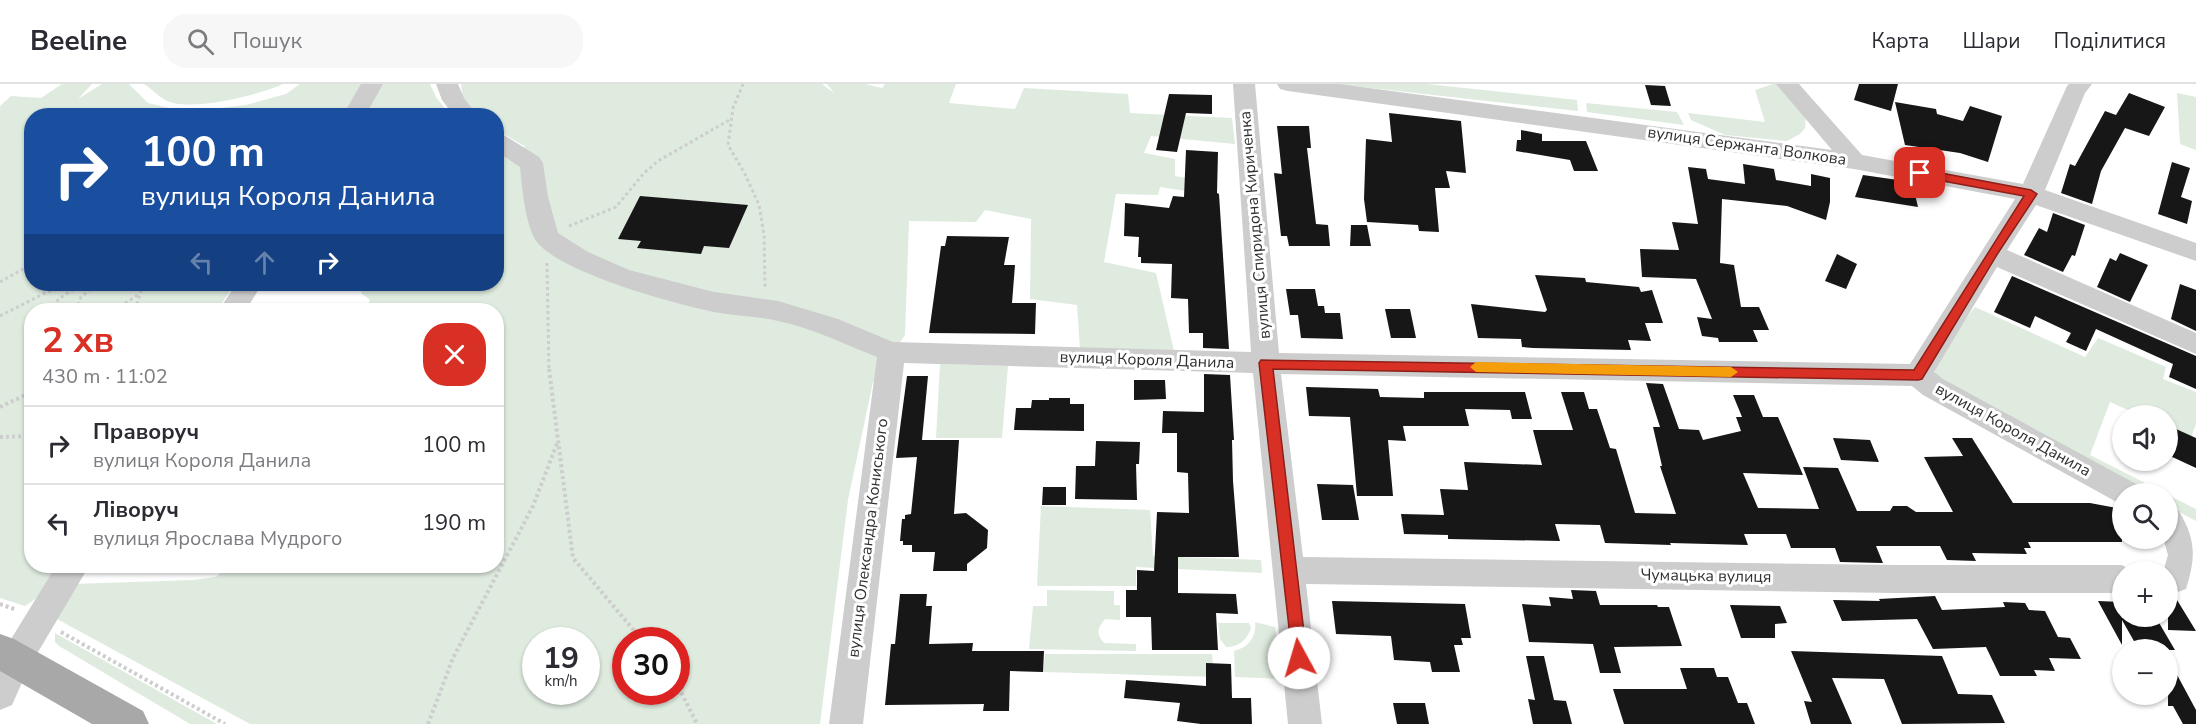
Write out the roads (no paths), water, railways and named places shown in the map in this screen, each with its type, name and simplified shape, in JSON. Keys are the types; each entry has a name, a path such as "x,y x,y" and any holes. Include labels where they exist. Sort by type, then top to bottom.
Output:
{"main road":[{"path":"8,655 129,724"}],"street":[{"path":"358,108 372,84"},
{"path":"447,84 453,100 460,108"},
{"name":"вулиця Спиридона Кириченка","path":"1244,84 1266,363 1305,724"},
{"name":"вулиця Сержанта Волкова","path":"1288,84 1854,160 2031,194 2196,252"},
{"path":"1787,84 1854,160"},
{"path":"1918,375 2031,194 2075,91 2081,84"},
{"path":"1781,150 1808,134 1812,125 1811,112"},
{"path":"504,145 531,163 536,197 546,236 553,243 579,258 621,278 714,302 771,311 828,326 891,352"},
{"path":"1992,254 2196,344"},
{"name":"вулиця Короля Данила","path":"891,352 1266,363 1918,375 1933,387 2112,486"},
{"name":"вулиця Олександра Кониського","path":"846,724 891,352"},
{"path":"2178,523 2196,531"},
{"path":"2178,535 2184,545 2184,563 2180,579"},
{"name":"Чумацька вулиця","path":"1289,570 1895,579 2112,579"},
{"path":"0,693 8,655 40,619 69,573"}]}
